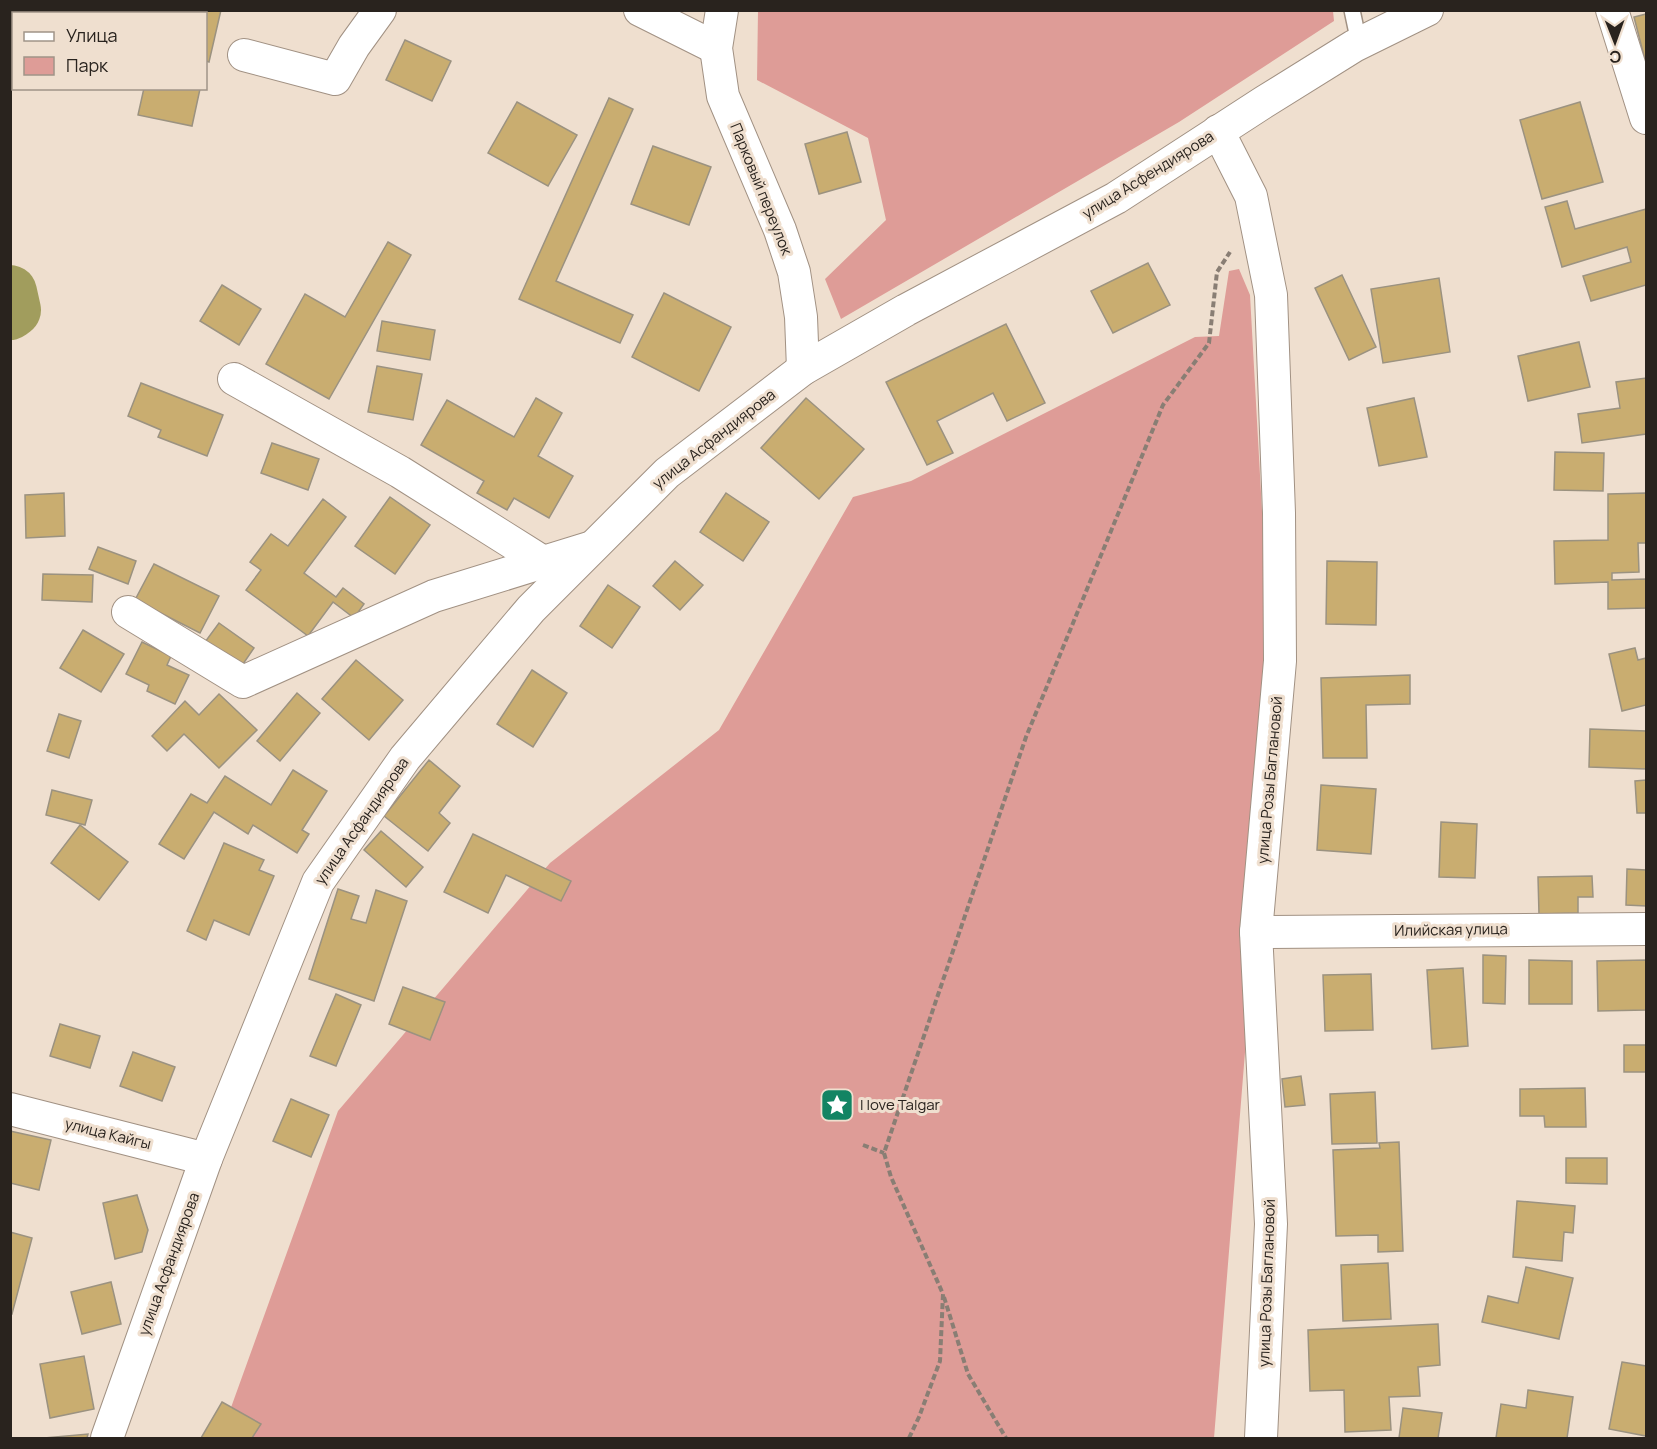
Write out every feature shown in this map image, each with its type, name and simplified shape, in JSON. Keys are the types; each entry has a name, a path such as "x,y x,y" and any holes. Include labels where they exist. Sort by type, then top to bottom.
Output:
{"street":[{"path":"244,55 335,79 354,46 380,10"},
{"path":"640,10 716,48"},
{"name":"Парковый переулок","path":"722,10 716,48 723,96 780,230 794,272 801,317 803,369"},
{"name":"улица Асфендиярова","path":"803,369 906,310 1116,198 1359,43 1427,10"},
{"path":"1612,10 1647,118"},
{"name":"улица Розы Баглановой","path":"1218,131 1251,196 1271,295 1279,513 1280,661 1256,932 1271,1224 1261,1438"},
{"name":"улица Асфандиярова","path":"107,1438 206,1159 318,882 405,758 531,609 667,473 803,369"},
{"path":"234,379 400,472 543,562"},
{"path":"128,612 243,682 434,596 593,546"},
{"name":"Илийская улица","path":"1256,932 1647,929"},
{"name":"улица Кайгы","path":"10,1108 206,1159"}],"lane":[{"path":"1352,10 1359,43"}],"path":[{"path":"1006,1438 968,1374 943,1294 891,1177 884,1153 1026,737 1163,405 1209,343 1217,272 1234,247"},
{"path":"863,1145 884,1153"},
{"path":"909,1438 940,1361 943,1294"}],"green space":[{"path":"758,11 1333,11 1334,21 1179,122 841,319 825,279 886,220 868,138 757,80"},
{"path":"1239,269 1250,295 1272,691 1214,1438 220,1438 338,1111 550,863 719,730 853,497 911,481 1195,337 1219,336 1229,271"}],"building":[{"path":"181,10 221,10 209,62 207,61 207,12 181,12"},
{"path":"1646,14 1646,64 1634,17"},
{"path":"405,40 451,61 432,101 386,80"},
{"path":"144,90 200,90 192,126 138,115"},
{"path":"609,98 633,109 556,281 633,315 620,343 519,299"},
{"path":"517,102 577,135 548,186 488,153"},
{"path":"1580,102 1603,182 1542,199 1520,120"},
{"path":"847,132 861,182 819,194 805,144"},
{"path":"653,146 711,167 689,225 631,204"},
{"path":"1567,201 1575,229 1646,209 1646,285 1591,301 1583,276 1631,262 1627,247 1562,267 1545,207"},
{"path":"388,242 411,255 329,399 266,364 305,294 345,317"},
{"path":"1148,263 1170,305 1113,333 1091,291"},
{"path":"1342,275 1376,347 1349,360 1315,288"},
{"path":"1439,278 1450,352 1383,363 1371,289"},
{"path":"222,285 261,309 239,345 200,321"},
{"path":"664,293 731,327 699,391 632,357"},
{"path":"382,321 435,330 430,360 377,351"},
{"path":"1006,324 1045,403 1007,421 993,393 937,421 953,453 927,465 886,382"},
{"path":"1579,342 1590,387 1528,401 1518,356"},
{"path":"377,366 422,374 413,420 368,412"},
{"path":"1646,378 1646,434 1582,443 1578,414 1620,408 1616,382"},
{"path":"141,383 223,415 207,456 158,437 161,430 128,416"},
{"path":"536,398 562,413 538,456 573,476 549,518 514,498 507,510 477,493 484,481 421,445 447,400 514,437"},
{"path":"806,398 864,449 819,499 761,448"},
{"path":"1414,398 1427,457 1379,466 1367,408"},
{"path":"272,443 319,459 308,490 261,473"},
{"path":"1555,452 1604,453 1603,491 1554,490"},
{"path":"64,493 65,536 26,538 25,495"},
{"path":"726,493 769,522 743,561 700,532"},
{"path":"1646,493 1646,543 1638,543 1639,572 1612,573 1612,580 1646,579 1646,608 1608,609 1608,582 1555,584 1554,541 1608,540 1608,494"},
{"path":"390,497 430,525 395,574 355,546"},
{"path":"323,499 346,517 304,573 336,597 343,588 364,604 354,618 333,602 308,636 246,590 261,570 250,562 271,534 288,546"},
{"path":"98,547 136,561 128,584 89,569"},
{"path":"675,561 703,585 680,610 653,586"},
{"path":"1327,561 1377,562 1376,625 1326,624"},
{"path":"154,564 219,596 200,633 135,600"},
{"path":"43,574 93,575 92,602 42,600"},
{"path":"608,585 640,607 612,648 580,626"},
{"path":"219,623 254,648 241,667 205,642"},
{"path":"83,630 124,654 101,692 60,668"},
{"path":"142,642 171,656 167,665 189,675 175,704 147,691 149,685 126,674"},
{"path":"1635,648 1638,660 1646,658 1646,705 1622,711 1609,654"},
{"path":"356,660 403,700 369,740 322,699"},
{"path":"532,670 567,693 533,747 497,724"},
{"path":"1410,675 1410,704 1366,705 1367,758 1323,758 1321,678"},
{"path":"297,693 320,713 280,761 257,741"},
{"path":"219,694 257,730 219,768 184,734 167,751 152,736 185,701 199,715"},
{"path":"59,714 81,721 69,758 47,751"},
{"path":"1590,729 1646,731 1646,769 1589,767"},
{"path":"429,760 460,786 439,813 450,823 428,851 384,816"},
{"path":"293,770 327,791 302,830 309,834 297,853 253,825 248,834 214,812 184,859 159,844 191,794 207,803 225,776 271,805"},
{"path":"1646,780 1646,813 1637,813 1635,781"},
{"path":"1321,785 1376,789 1371,854 1317,850"},
{"path":"52,790 92,800 85,825 46,815"},
{"path":"1441,822 1477,824 1475,878 1439,877"},
{"path":"80,825 128,862 99,900 51,863"},
{"path":"381,831 423,867 406,887 364,850"},
{"path":"473,834 571,881 561,901 506,875 488,913 444,892"},
{"path":"224,843 264,860 259,870 274,876 249,935 214,920 206,940 187,931"},
{"path":"1627,869 1646,870 1646,906 1626,905"},
{"path":"1592,876 1593,897 1578,897 1578,913 1539,914 1538,877"},
{"path":"338,889 359,896 351,919 366,923 376,890 407,901 374,1001 309,979"},
{"path":"1483,955 1506,956 1505,1004 1483,1003"},
{"path":"1529,960 1572,961 1572,1004 1529,1004"},
{"path":"1646,960 1646,1010 1598,1011 1597,961"},
{"path":"1463,968 1468,1046 1432,1049 1427,970"},
{"path":"1371,974 1373,1030 1325,1031 1323,975"},
{"path":"403,987 445,1002 430,1040 389,1024"},
{"path":"336,994 361,1005 336,1066 310,1056"},
{"path":"60,1024 100,1036 90,1068 50,1056"},
{"path":"1624,1045 1646,1045 1646,1072 1624,1072"},
{"path":"133,1052 175,1067 162,1101 120,1086"},
{"path":"1301,1076 1305,1105 1285,1107 1282,1079"},
{"path":"1585,1088 1586,1127 1545,1127 1544,1116 1520,1116 1520,1089"},
{"path":"1375,1092 1377,1143 1332,1144 1330,1094"},
{"path":"291,1099 329,1115 311,1157 273,1141"},
{"path":"10,1131 51,1140 39,1190 10,1183"},
{"path":"1399,1142 1403,1251 1378,1252 1378,1235 1336,1236 1333,1150 1380,1148 1379,1143"},
{"path":"1566,1158 1607,1158 1607,1184 1566,1183"},
{"path":"137,1195 148,1230 142,1252 115,1259 103,1203"},
{"path":"1517,1201 1575,1206 1573,1233 1564,1232 1562,1261 1513,1257"},
{"path":"10,1232 32,1238 12,1314 10,1313"},
{"path":"1388,1263 1391,1319 1343,1321 1341,1265"},
{"path":"1526,1267 1573,1278 1559,1339 1482,1322 1488,1296 1518,1303"},
{"path":"111,1282 121,1324 82,1334 71,1292"},
{"path":"1438,1324 1440,1365 1418,1367 1420,1396 1389,1397 1391,1430 1345,1432 1344,1390 1310,1391 1308,1330"},
{"path":"84,1356 94,1409 50,1418 40,1364"},
{"path":"1622,1362 1646,1366 1646,1436 1609,1429"},
{"path":"1528,1390 1573,1397 1567,1438 1496,1438 1501,1404 1526,1408"},
{"path":"222,1402 261,1424 252,1438 201,1438"},
{"path":"1403,1408 1442,1413 1438,1438 1399,1438"},
{"path":"88,1434 87,1438 44,1438"}],"waterway":[{"path":"10,292 14,310 10,313"}],"place":[{"name":"I love Talgar","path":"837,1105"}]}
